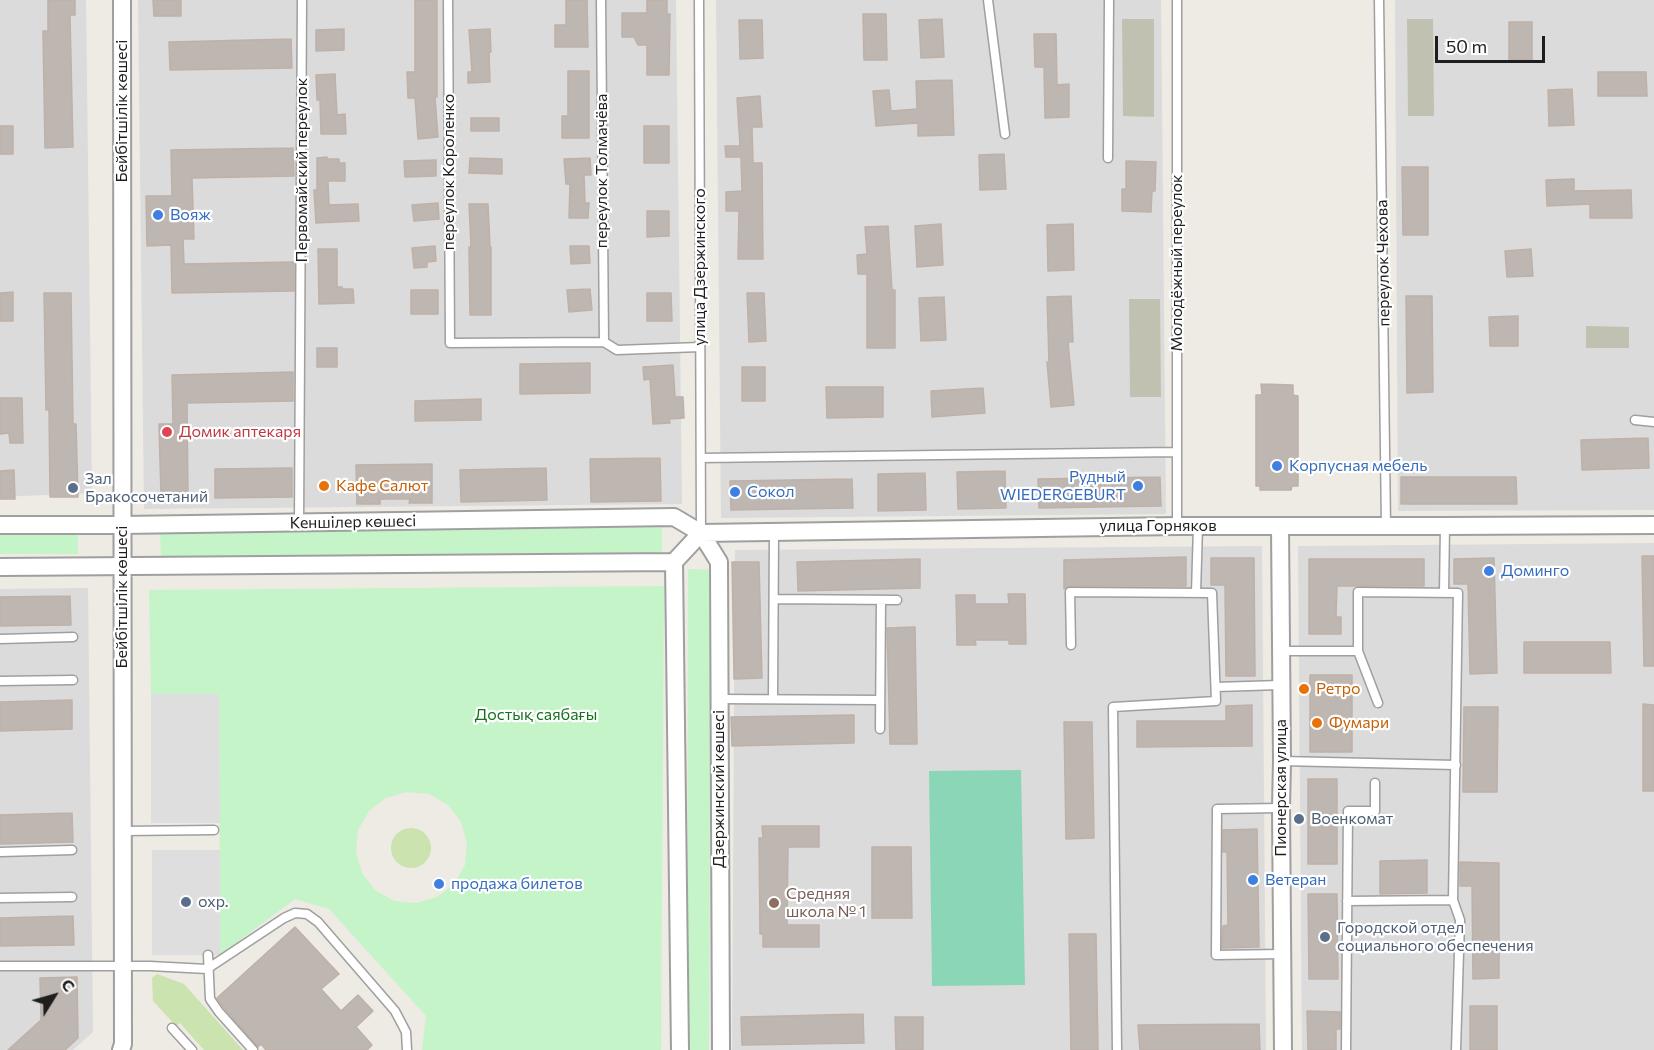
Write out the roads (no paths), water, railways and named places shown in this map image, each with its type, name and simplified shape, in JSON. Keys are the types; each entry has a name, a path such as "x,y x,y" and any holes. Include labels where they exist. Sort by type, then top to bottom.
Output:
{"street":[{"name":"Бейбітшілік көшесі","path":"121,1050 123,1044 122,0"},
{"name":"Кеншілер көшесі","path":"0,525 674,518 701,533"},
{"name":"улица Горняков","path":"701,533 1177,526 1654,525"},
{"name":"Пионерская улица","path":"1280,526 1284,1050"},
{"path":"680,1050 674,562 701,533"},
{"name":"Дзержинский көшесі","path":"701,533 718,562 721,1050"},
{"path":"0,567 122,568 674,562"}],"lane":[{"name":"Первомайский переулок","path":"299,523 302,0"},
{"name":"переулок Короленко","path":"448,0 450,344 604,342"},
{"name":"переулок Толмачёва","path":"601,0 604,342"},
{"name":"улица Дзержинского","path":"699,0 701,533"},
{"path":"988,0 1005,134"},
{"path":"1108,158 1109,0"},
{"name":"Молодёжный переулок","path":"1177,0 1177,526"},
{"name":"переулок Чехова","path":"1379,0 1386,526"},
{"path":"604,342 617,350 700,347"},
{"path":"1635,420 1654,422"},
{"path":"701,458 1177,452"},
{"path":"1196,593 1198,526"},
{"path":"1444,593 1445,526"},
{"path":"773,698 774,531"},
{"path":"1071,645 1070,592 1212,593 1216,701 1113,707 1117,1050"},
{"path":"1378,703 1358,651 1358,592 1458,593 1453,900 1460,920 1456,1050"},
{"path":"774,599 897,600"},
{"path":"880,729 881,600"},
{"path":"0,639 73,637"},
{"path":"1280,651 1358,651"},
{"path":"0,681 73,680"},
{"path":"1216,687 1281,685"},
{"path":"719,699 879,700"},
{"path":"1282,761 1455,765"},
{"path":"1346,1050 1348,811 1375,811 1375,783"},
{"path":"1281,808 1217,809 1216,955 1283,954"},
{"path":"122,831 214,830"},
{"path":"0,852 72,850"},
{"path":"0,898 72,897"},
{"path":"1347,901 1453,900"},
{"path":"0,966 150,966 207,969 284,918 295,914 307,914 318,922 395,1011 406,1032 407,1050"},
{"path":"208,955 210,999 254,1050"},
{"path":"172,1028 192,1050"}],"place":[{"name":"Вояж","path":"158,215"},
{"name":"Домик аптекаря","path":"167,432"},
{"name":"Корпусная мебель","path":"1277,466"},
{"name":"Кафе Салют","path":"324,486"},
{"name":"Рудный WIEDERGEBURT","path":"1138,486"},
{"name":"Зал Бракосочетаний","path":"73,488"},
{"name":"Сокол","path":"735,492"},
{"name":"Доминго","path":"1489,571"},
{"name":"Ретро","path":"1304,689"},
{"name":"Фумари","path":"1317,723"},
{"name":"Военкомат","path":"1299,819"},
{"name":"Ветеран","path":"1253,880"},
{"name":"продажа билетов","path":"439,884"},
{"name":"охр.","path":"186,902"},
{"name":"Средняя школа № 1","path":"774,903"},
{"name":"Городской отдел социального обеспечения","path":"1325,937"}],"park label":[{"name":"Достық саябағы","path":"536,715"}]}
